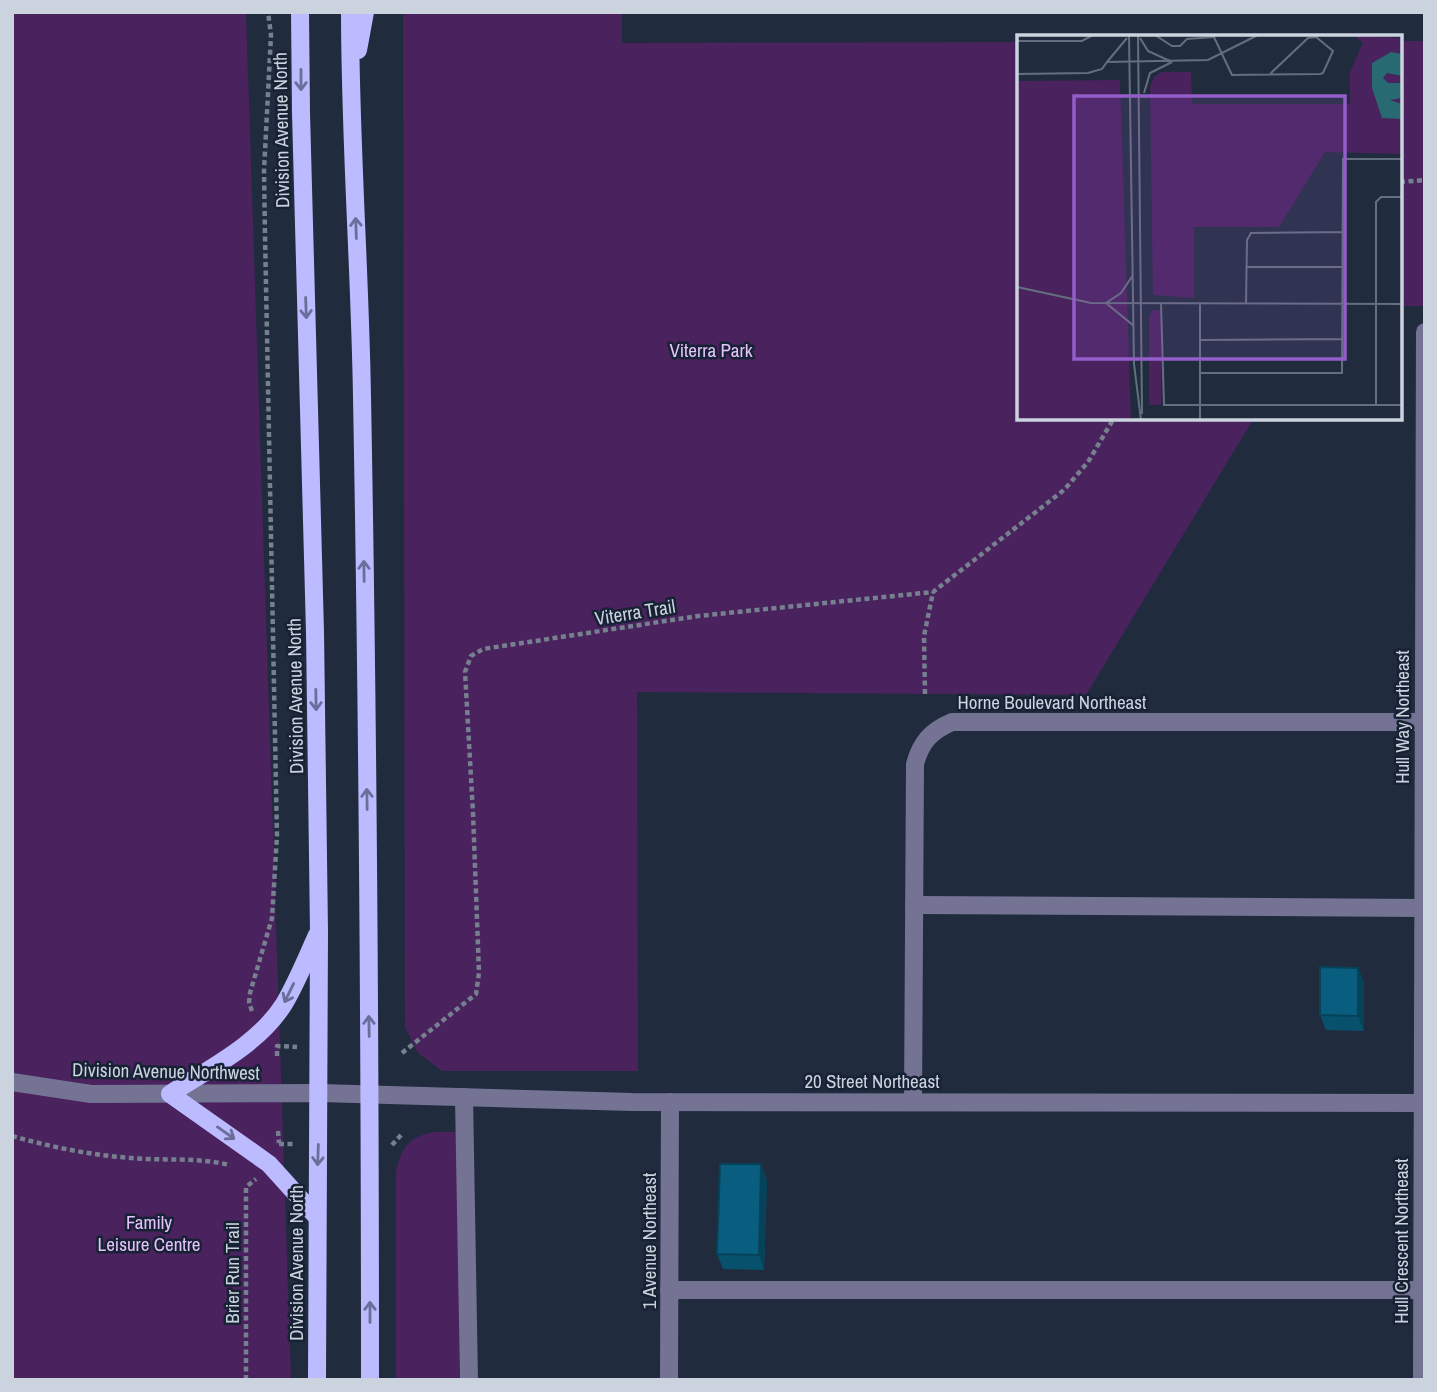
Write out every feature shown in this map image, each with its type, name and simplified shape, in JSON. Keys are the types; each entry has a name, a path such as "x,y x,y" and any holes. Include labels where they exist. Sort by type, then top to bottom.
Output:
{"main road":[{"name":"Division Avenue North","path":"300,12 315,632 319,932 317,1380"},
{"path":"350,12 350,92 362,394 370,1094 370,1380"},
{"path":"350,92 365,12"},
{"path":"316,1216 269,1164 170,1094 252,1042 266,1027 284,1004 319,932"}],"street":[{"name":"Hull Way Northeast","path":"1424,1103 1425,332"},
{"name":"Horne Boulevard Northeast","path":"913,1102 915,764 927,737 939,728 952,722 1423,722"},
{"path":"914,905 1423,908"},
{"name":"Division Avenue Northwest","path":"12,1082 92,1094 320,1093"},
{"name":"20 Street Northeast","path":"320,1093 670,1102 1424,1103"},
{"path":"464,1097 470,1380"},
{"name":"1 Avenue Northeast","path":"669,1380 670,1102"},
{"name":"Hull Crescent Northeast","path":"1422,1380 1424,1103"},
{"path":"669,1290 1423,1290"}],"path":[{"path":"255,1015 249,1003 250,993 272,918 277,836 264,209 271,35 268,12"},
{"path":"1402,181 1425,180"},
{"path":"925,694 924,636 933,592 1064,490 1088,462 1113,420"},
{"name":"Viterra Trail","path":"402,1053 476,994 479,973 464,672 471,656 483,649 698,616 933,592"},
{"path":"276,1056 277,1046 298,1047"},
{"path":"278,1131 279,1146 295,1144"},
{"path":"12,1136 50,1147 93,1154 206,1161 239,1169"},
{"path":"245,1175 251,1182 262,1175"},
{"name":"Brier Run Trail","path":"246,1380 246,1187 251,1182"}],"green space":[{"name":"Family Leisure Centre","path":"12,12 246,12 291,1380 12,1380"},
{"name":"Viterra Park","path":"403,12 622,12 622,43 1017,42 1017,420 1253,420 1086,695 637,692 638,1071 442,1071 418,1053 405,1027"},
{"path":"1402,41 1425,41 1425,306 1402,306"},
{"path":"434,1132 460,1132 459,1380 396,1380 396,1172 408,1144 418,1137"}],"building":[{"path":"1320,967 1358,968 1358,1016 1320,1015"},
{"path":"720,1164 761,1164 759,1255 717,1254"}]}
